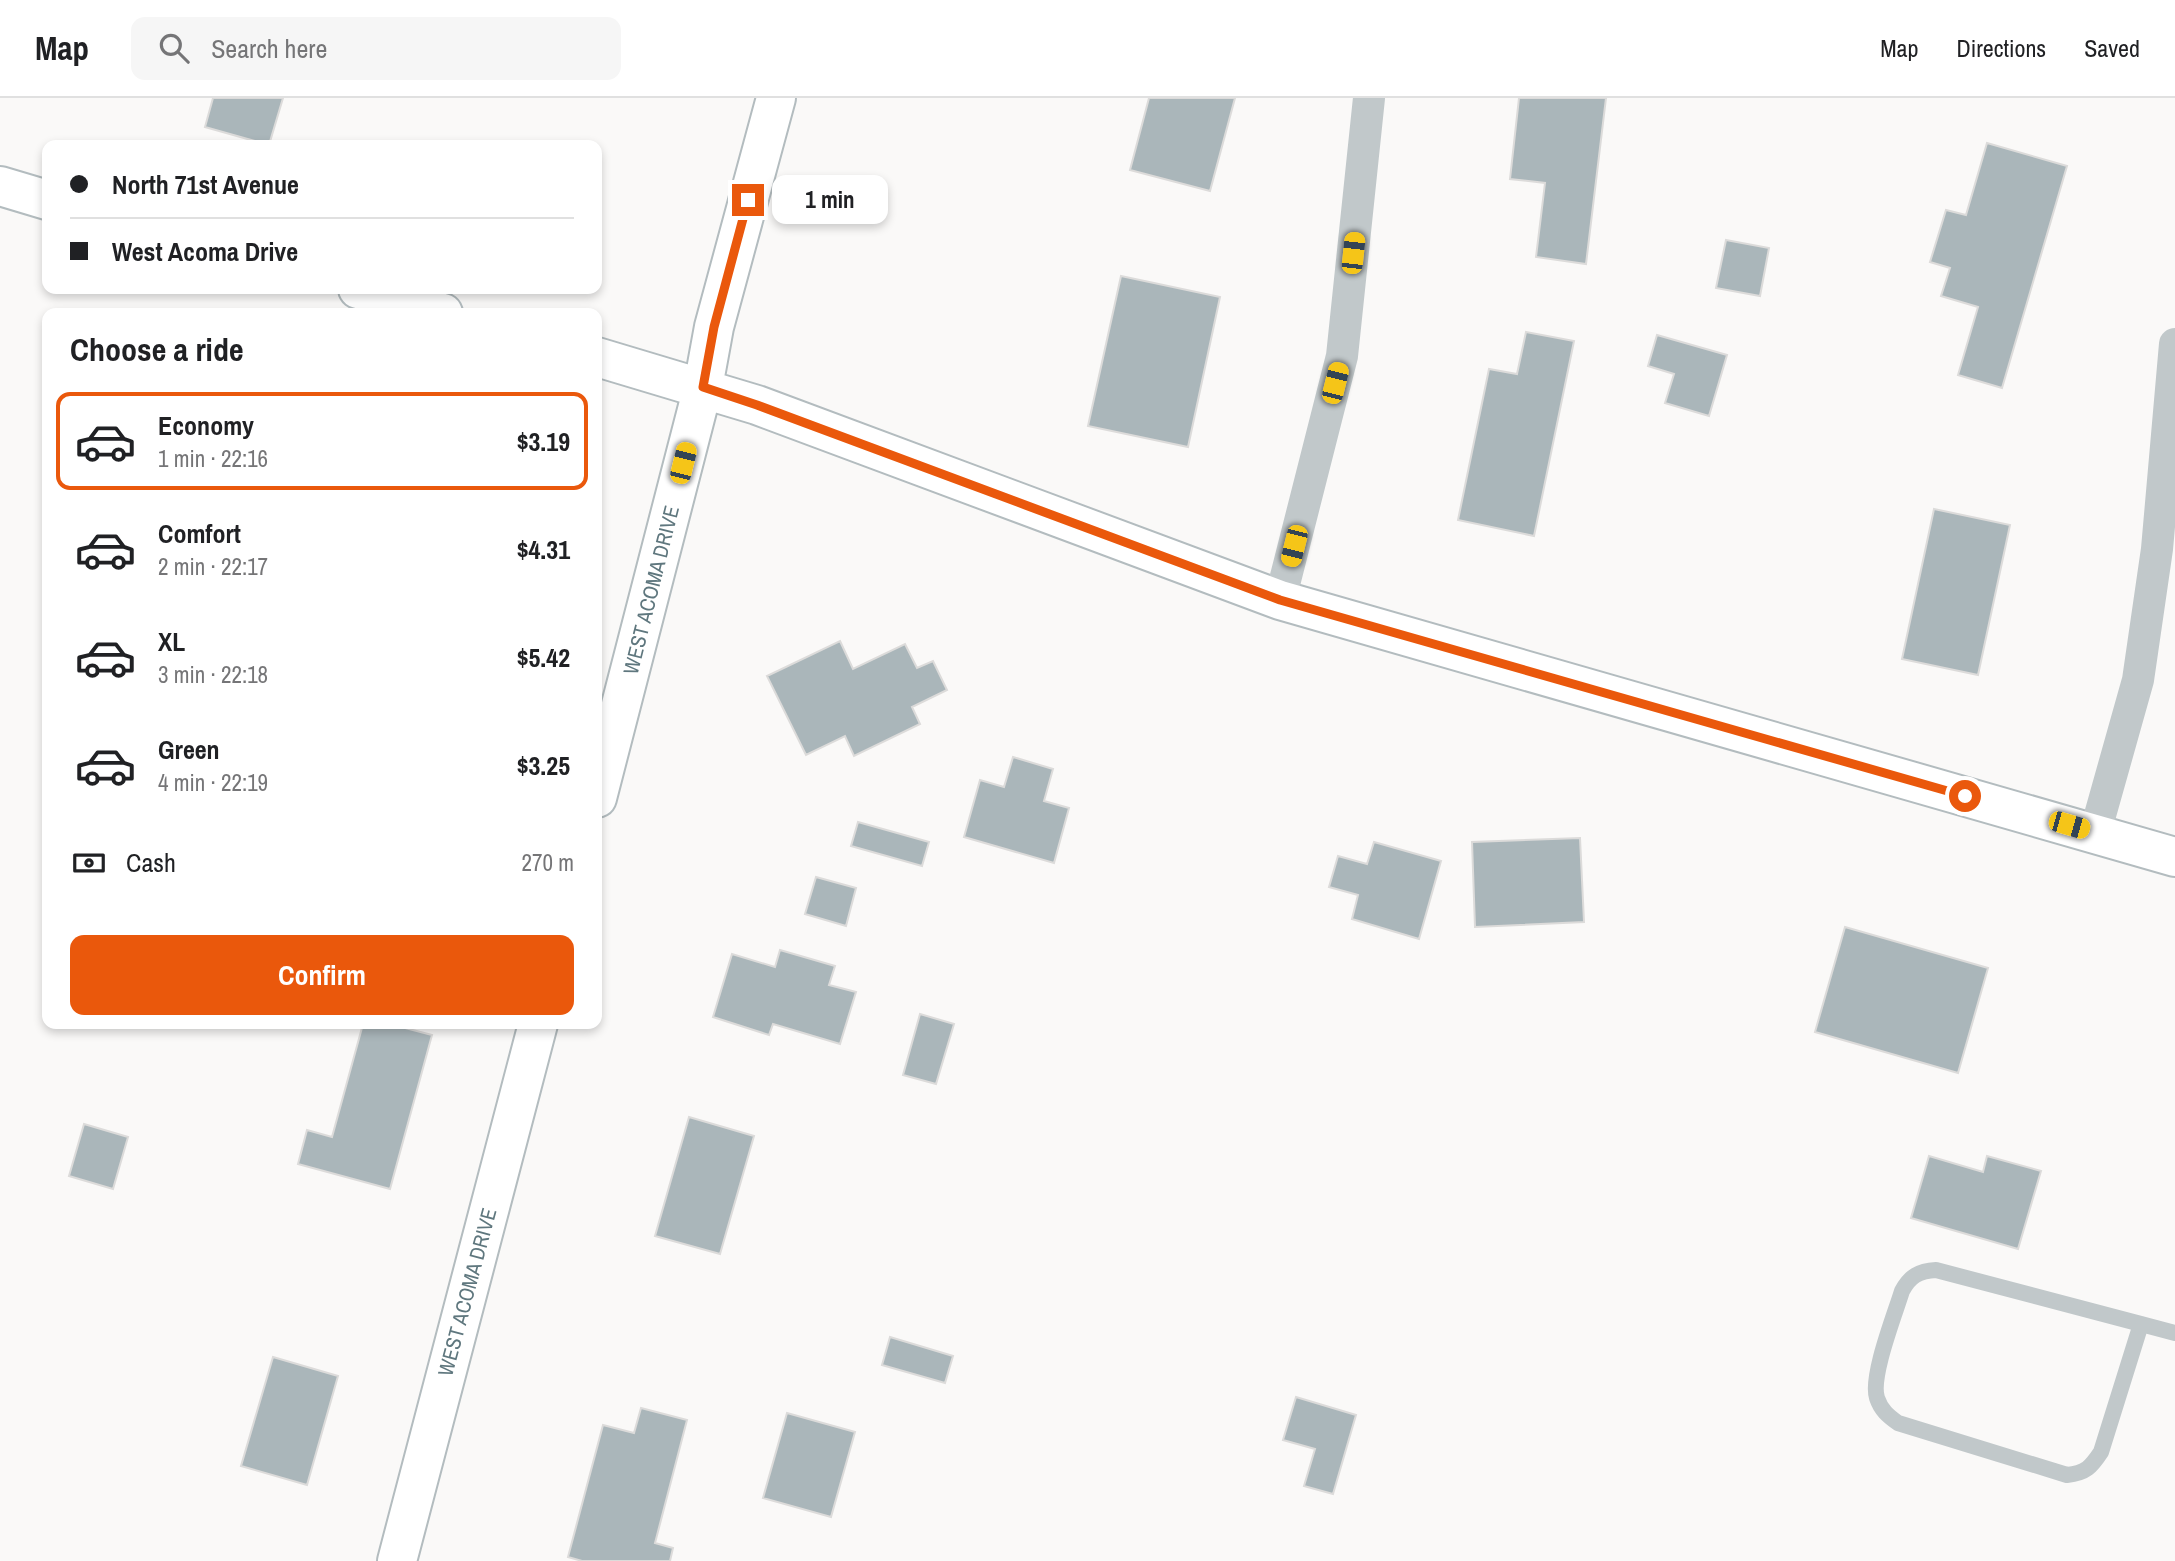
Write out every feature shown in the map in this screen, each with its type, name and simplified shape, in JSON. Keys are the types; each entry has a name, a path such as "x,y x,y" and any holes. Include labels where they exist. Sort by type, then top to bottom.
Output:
{"street":[{"name":"WEST ACOMA DRIVE","path":"602,779 703,387 714,327 776,98"},
{"path":"1280,600 1342,356 1369,98"},
{"path":"0,187 42,199"},
{"path":"376,294 425,308"},
{"path":"2095,833 2138,680 2157,549 2175,344"},
{"path":"602,358 757,405 1280,600 2175,856"},
{"name":"WEST ACOMA DRIVE","path":"397,1561 537,1029"}],"lane":[{"path":"2141,1324 2101,1452 2090,1468 2078,1474 2067,1475 1898,1423 1883,1412 1876,1396 1876,1379 1902,1290 1909,1279 1922,1271 1936,1270 2141,1324 2175,1333"}],"building":[{"path":"213,98 283,98 270,140 251,140 205,127"},
{"path":"1149,98 1235,98 1210,191 1130,170"},
{"path":"1519,98 1606,98 1586,264 1536,257 1545,183 1510,179"},
{"path":"1987,143 2067,166 2002,388 1958,375 1978,307 1941,296 1950,268 1930,262 1946,210 1966,215"},
{"path":"1726,240 1769,248 1760,296 1716,288"},
{"path":"1121,276 1220,297 1188,447 1088,426"},
{"path":"1526,332 1574,341 1534,536 1458,520 1489,369 1517,374"},
{"path":"1657,335 1727,355 1709,416 1665,403 1674,374 1648,366"},
{"path":"1934,509 2010,525 1978,675 1902,659"},
{"path":"840,641 853,669 905,644 917,668 933,661 947,690 912,707 920,724 854,756 845,736 806,755 767,676"},
{"path":"1013,757 1053,769 1044,801 1069,808 1054,863 964,837 980,780 1004,787"},
{"path":"858,822 929,842 922,866 851,846"},
{"path":"1580,838 1584,922 1475,927 1472,842"},
{"path":"1374,842 1441,861 1419,939 1352,919 1358,895 1329,887 1338,856 1367,864"},
{"path":"816,877 856,888 846,926 805,914"},
{"path":"1845,927 1988,968 1958,1073 1815,1032"},
{"path":"780,950 835,966 829,985 856,992 840,1044 773,1024 769,1035 713,1017 732,954 775,967"},
{"path":"920,1014 954,1024 936,1084 903,1075"},
{"path":"362,1029 409,1029 432,1035 390,1189 298,1164 307,1130 332,1137"},
{"path":"689,1117 754,1136 720,1254 655,1236"},
{"path":"84,1124 128,1137 113,1189 69,1176"},
{"path":"1929,1156 1983,1172 1987,1156 2041,1171 2018,1249 1911,1218"},
{"path":"890,1337 953,1356 945,1383 882,1365"},
{"path":"273,1357 338,1376 307,1485 241,1466"},
{"path":"1296,1397 1356,1415 1333,1494 1304,1486 1315,1449 1283,1440"},
{"path":"641,1408 687,1420 655,1543 673,1548 670,1561 582,1561 568,1557 603,1425 634,1433"},
{"path":"787,1413 855,1432 831,1517 763,1498"}],"route":[{"path":"748,200 714,327 703,387 1280,600 1965,796"}]}
